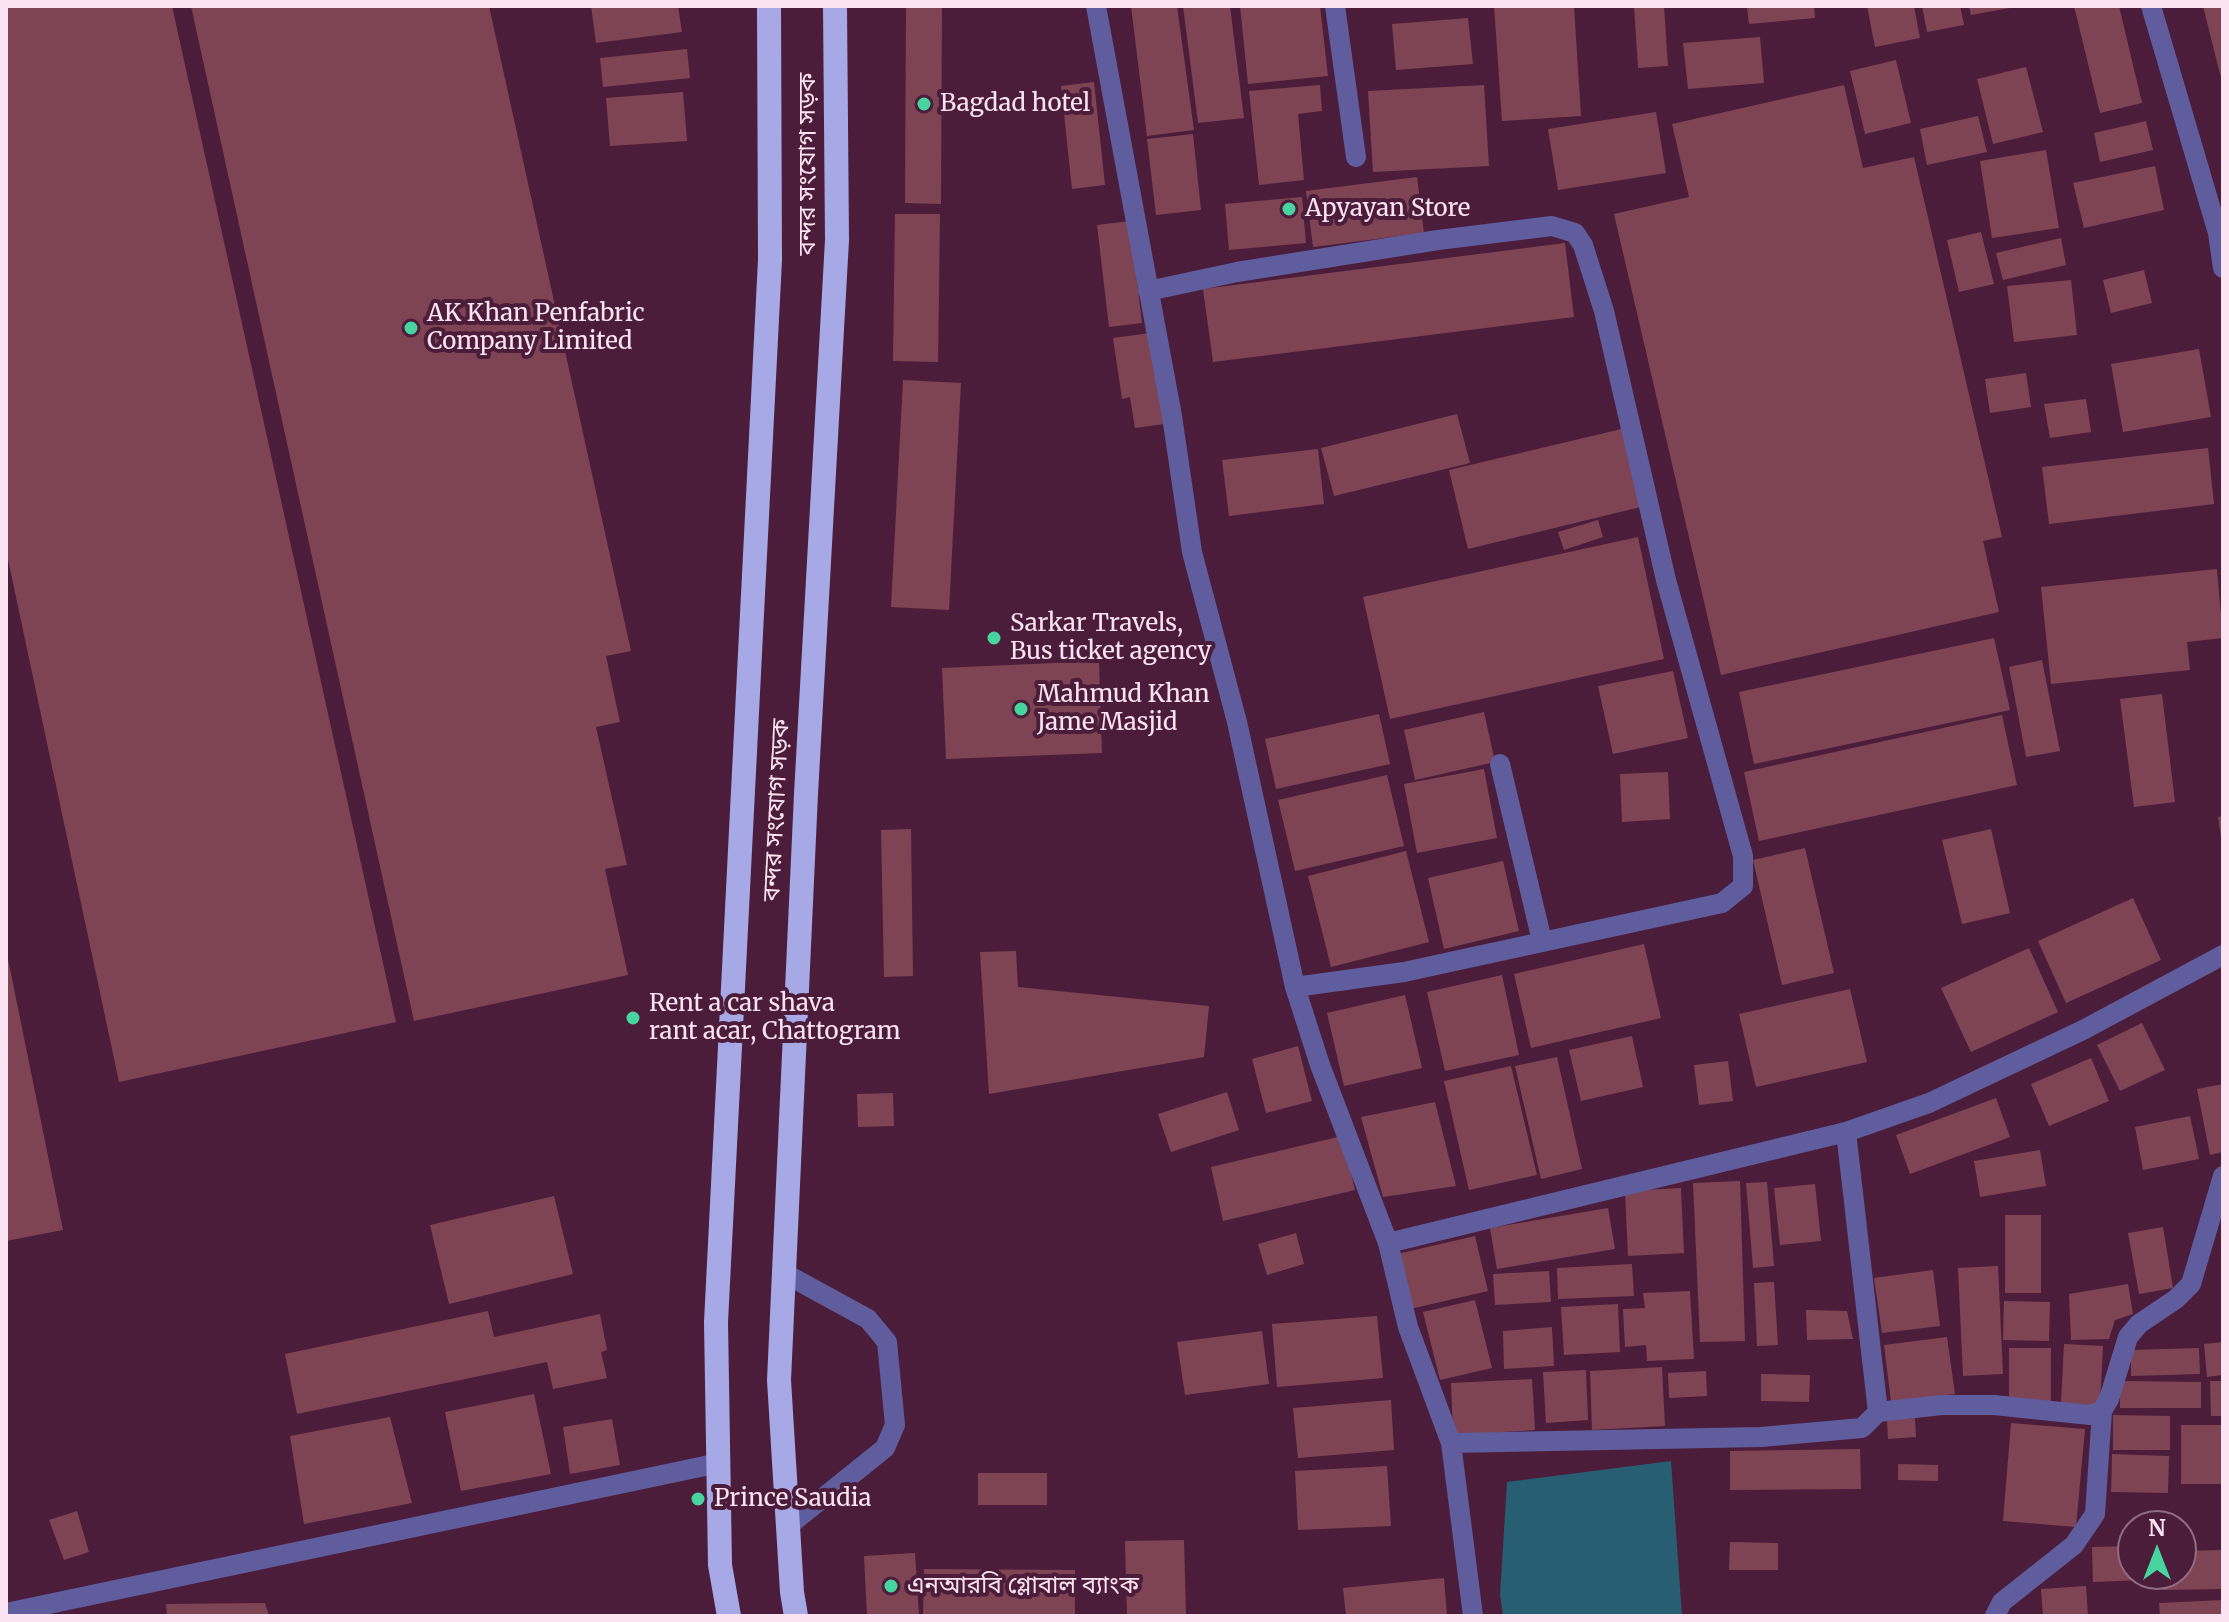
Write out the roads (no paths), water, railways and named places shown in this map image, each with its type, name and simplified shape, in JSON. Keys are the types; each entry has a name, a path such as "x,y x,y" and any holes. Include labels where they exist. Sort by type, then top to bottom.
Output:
{"highway":[{"name":"বন্দর সংযোগ সড়ক","path":"729,1616 720,1565 716,1322 770,260 769,6"},
{"name":"বন্দর সংযোগ সড়ক","path":"796,1616 779,1380 806,778 837,240 835,6"}],"street":[{"path":"1096,6 1172,416 1192,552 1237,722 1295,987 1320,1065 1388,1243 1408,1327 1451,1443 1473,1616"},
{"path":"1335,6 1356,157"},
{"path":"2151,6 2218,233 2223,268"},
{"path":"1148,291 1237,272 1438,240 1552,226 1575,233 1583,245 1604,311 1666,580 1743,856 1743,886 1722,903 1404,972 1295,987"},
{"path":"1500,764 1542,941"},
{"path":"1388,1243 1846,1132 1929,1103 2083,1030 2223,955"},
{"path":"1846,1132 1878,1412"},
{"path":"1995,1616 2002,1602 2074,1545 2095,1514 2102,1411 2109,1399 2128,1337 2139,1324 2176,1299 2191,1284 2223,1176"},
{"path":"784,1273 868,1319 887,1342 895,1425 885,1448 788,1526"},
{"path":"1451,1443 1761,1437 1862,1428 1878,1412 1942,1405 1994,1405 2090,1415 2102,1411"},
{"path":"6,1613 719,1463"}],"water":[{"path":"1671,1461 1682,1616 1503,1616 1500,1595 1507,1482"}],"place":[{"name":"Bagdad hotel","path":"924,104"},
{"name":"Apyayan Store","path":"1289,209"},
{"name":"AK Khan Penfabric Company Limited","path":"411,328"},
{"name":"Sarkar Travels, Bus ticket agency","path":"994,638"},
{"name":"Mahmud Khan Jame Masjid","path":"1021,709"},
{"name":"Rent a car shava rant acar, Chattogram","path":"633,1018"},
{"name":"Prince Saudia","path":"698,1499"},
{"name":"এনআরবি গ্লোবাল ব্যাংক","path":"891,1586"}]}
